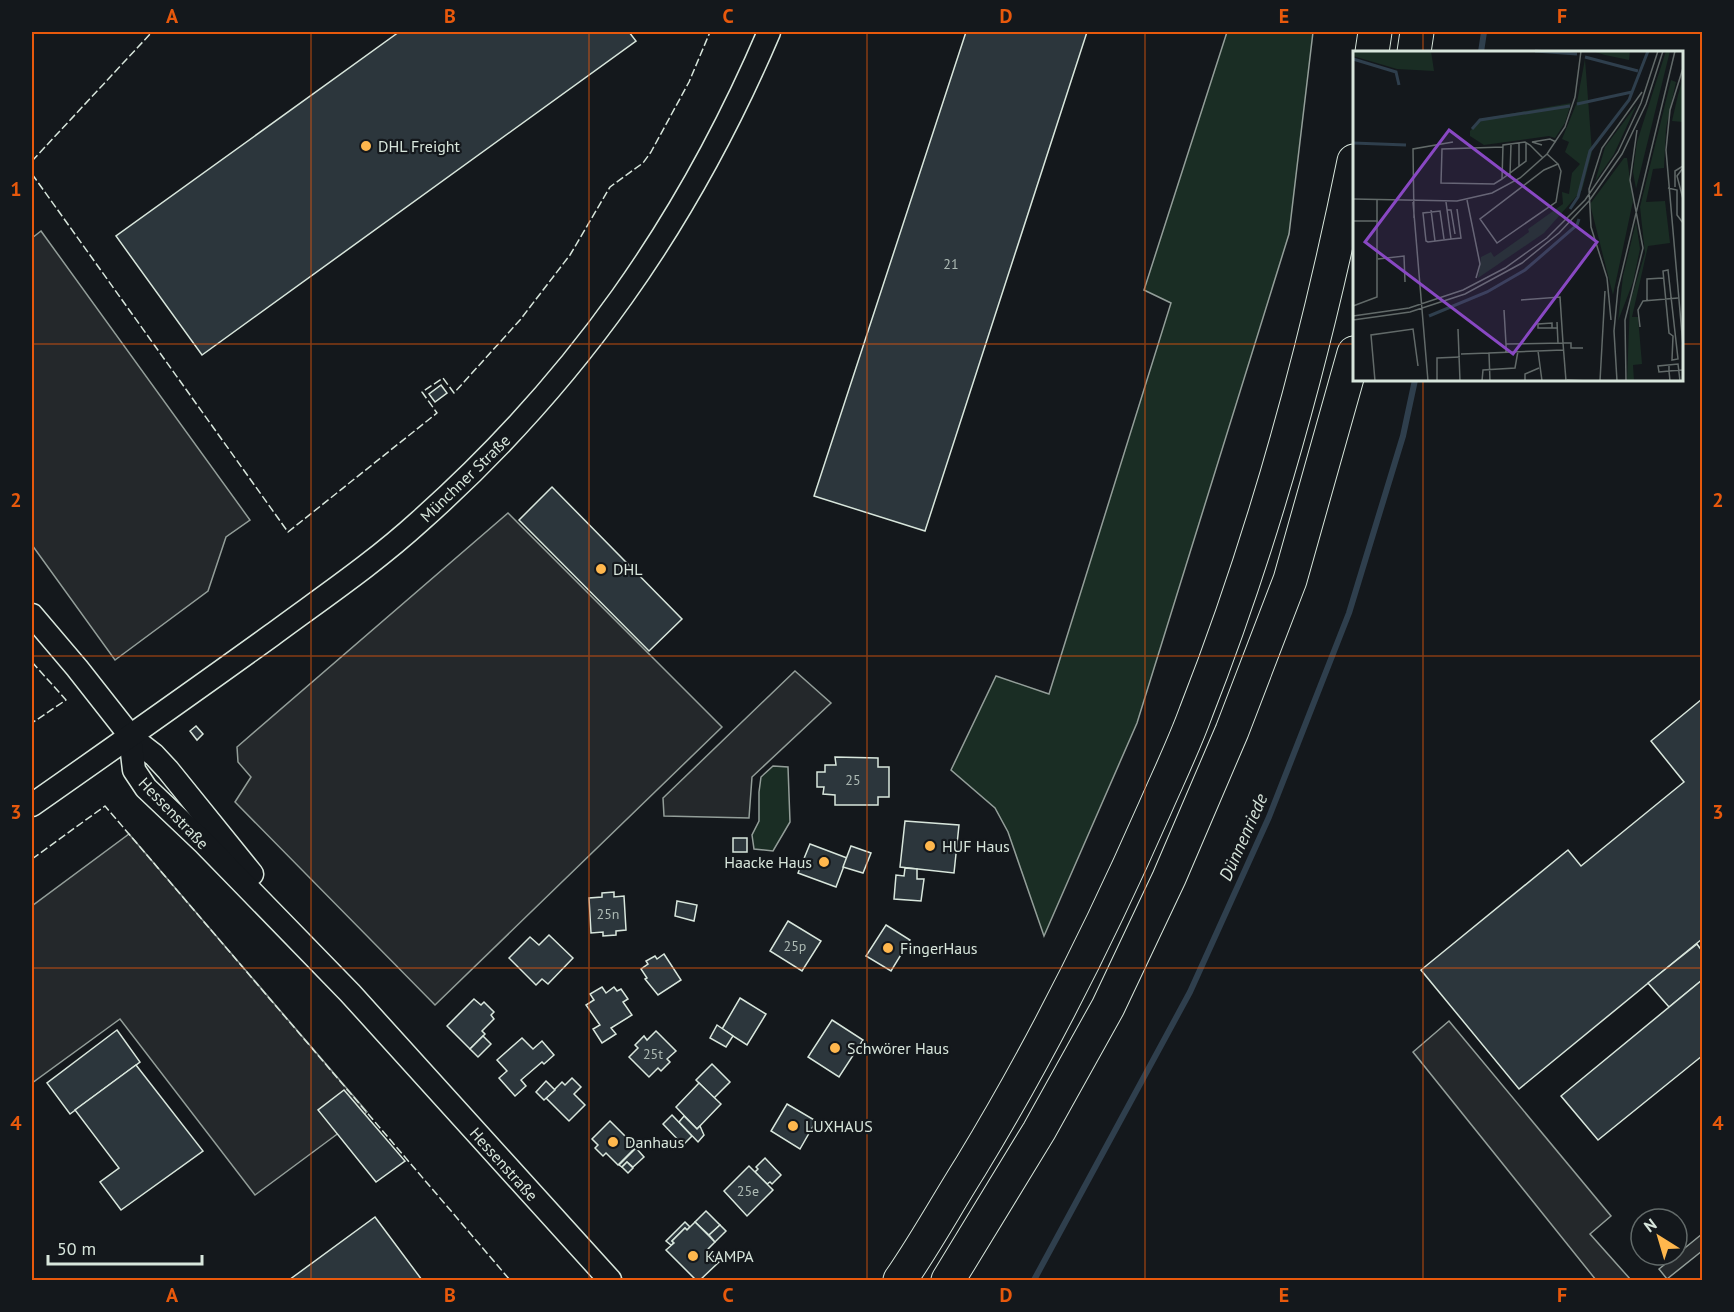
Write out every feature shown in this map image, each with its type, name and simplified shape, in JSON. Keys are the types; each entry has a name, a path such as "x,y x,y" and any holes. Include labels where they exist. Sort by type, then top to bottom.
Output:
{"highway":[{"path":"1372,51 1376,32"},
{"path":"1414,51 1416,32"},
{"path":"900,1281 1002,1115 1072,988 1114,902 1196,713 1280,467 1330,278 1353,166"},
{"path":"948,1281 1039,1131 1108,1007 1169,878 1232,731 1290,580 1353,357"}],"street":[{"name":"Münchner Straße","path":"32,805 324,597 382,553 457,487 525,419 606,321 673,222 728,121 769,32"},
{"name":"Hessenstraße","path":"32,615 130,736 154,755 175,778 350,993 610,1281"}],"green space":[{"path":"1227,32 1313,32 1289,234 1137,723 1044,936 1008,832 995,808 951,770 996,676 1049,694 1171,303 1144,290"},
{"path":"773,766 788,767 790,822 773,851 754,849 752,835 759,821 761,777"}],"shaded area":[{"path":"41,231 250,520 226,537 208,591 115,660 32,545 32,238"},
{"path":"508,513 722,727 435,1005 235,802 251,777 238,762 237,747"},
{"path":"795,671 831,703 752,777 749,818 664,816 663,798"},
{"path":"129,834 367,1112 255,1195 120,1019 32,1083 32,906"},
{"path":"1449,1021 1611,1216 1590,1234 1631,1280 1596,1280 1413,1052"},
{"path":"1702,1234 1702,1251 1689,1261 1689,1245"},
{"path":"1661,1267 1682,1267 1667,1279 1659,1269"}],"building":[{"name":"DHL Freight","path":"399,32 629,32 636,41 202,355 116,236"},
{"path":"966,32 1087,32 925,531 814,496"},
{"path":"441,385 447,393 435,402 429,394"},
{"name":"DHL","path":"552,487 682,619 649,651 519,520"},
{"path":"1702,699 1702,939 1519,1089 1421,970 1568,850 1581,866 1684,782 1651,741"},
{"path":"196,726 203,734 197,740 190,731"},
{"path":"835,757 878,758 878,767 889,767 889,797 878,797 878,805 835,805 835,795 823,794 824,787 817,787 817,772 825,772 825,765 836,765"},
{"name":"HUF Haus","path":"905,821 959,825 954,873 900,867"},
{"path":"733,838 747,838 747,852 733,852"},
{"name":"Haacke Haus","path":"810,844 847,858 836,887 798,873"},
{"path":"851,846 871,853 863,873 843,867"},
{"path":"905,868 917,869 917,879 924,879 921,901 894,899 896,875 904,876"},
{"path":"614,892 614,897 624,896 626,930 616,931 616,935 603,936 603,932 591,933 589,898 602,897 602,893"},
{"path":"677,901 697,905 694,921 675,916"},
{"path":"788,921 821,941 802,971 770,951"},
{"name":"FingerHaus","path":"886,925 910,940 891,971 866,956"},
{"path":"549,935 573,958 548,984 542,979 536,985 509,958 530,937 539,945"},
{"path":"1697,944 1702,951 1702,980 1669,1007 1648,983"},
{"path":"664,954 681,980 658,995 645,979 647,978 641,969 648,964 646,961 655,956 657,959"},
{"path":"1702,980 1702,1056 1598,1140 1561,1096"},
{"path":"602,987 606,993 614,987 617,991 621,989 628,999 623,1002 632,1015 611,1028 616,1034 602,1043 593,1029 600,1025 586,1005 594,1000 590,994"},
{"path":"740,998 766,1014 747,1045 722,1029"},
{"path":"474,999 481,1005 484,1002 494,1012 491,1015 494,1019 482,1031 485,1034 470,1049 447,1026"},
{"name":"Schwörer Haus","path":"832,1020 863,1040 839,1077 808,1057"},
{"path":"717,1025 733,1036 726,1047 710,1038"},
{"path":"117,1030 140,1062 70,1114 47,1083"},
{"path":"656,1031 676,1051 667,1059 670,1062 661,1071 658,1068 649,1077 629,1057 638,1048 635,1045 644,1036 647,1040"},
{"path":"483,1036 491,1044 478,1057 470,1049"},
{"path":"522,1038 533,1049 542,1041 554,1055 521,1080 526,1086 515,1096 499,1078 507,1071 497,1060"},
{"path":"712,1064 730,1082 714,1098 696,1080"},
{"path":"136,1065 203,1151 121,1210 100,1182 119,1168 75,1110"},
{"path":"572,1078 581,1087 574,1094 585,1105 569,1121 546,1098 562,1082 565,1085"},
{"path":"546,1081 555,1090 544,1100 536,1092"},
{"path":"699,1083 721,1104 697,1129 676,1107"},
{"path":"344,1090 405,1161 376,1182 318,1110"},
{"name":"LUXHAUS","path":"787,1104 816,1121 800,1149 771,1131"},
{"path":"672,1115 692,1136 683,1145 663,1124"},
{"path":"684,1116 697,1129 700,1126 704,1135 698,1142 679,1122"},
{"name":"Danhaus","path":"610,1121 636,1147 618,1165 606,1153 603,1156 595,1148 598,1145 592,1139"},
{"path":"636,1148 644,1157 633,1167 627,1162 622,1167 619,1165"},
{"path":"765,1158 781,1175 772,1184 770,1182 767,1184 755,1172 758,1169 756,1167"},
{"path":"627,1162 633,1168 628,1173 622,1167"},
{"path":"749,1166 773,1190 747,1216 724,1191"},
{"path":"706,1211 720,1225 709,1235 695,1222"},
{"path":"375,1217 422,1280 289,1280"},
{"path":"685,1222 690,1227 687,1230 685,1228 671,1245 666,1241"},
{"name":"KAMPA","path":"695,1222 715,1242 707,1250 719,1262 700,1280 696,1280 666,1250 685,1228 687,1230"},
{"path":"720,1225 726,1231 715,1242 709,1235"}],"waterway":[{"name":"Dünnenriede","path":"1481,51 1484,32"},
{"name":"Dünnenriede","path":"1034,1280 1190,992 1269,817 1349,613 1403,436 1415,381"}],"fence":[{"path":"32,161 152,32"},
{"path":"32,174 288,532 437,413 422,392 443,378 454,393 520,320 570,255 610,187 643,163 651,152 689,82 710,32"},
{"path":"32,662 66,700 32,723"},
{"path":"32,859 105,806 510,1280"}],"place":[{"name":"DHL Freight","path":"366,146"},
{"name":"DHL","path":"601,569"},
{"name":"HUF Haus","path":"930,846"},
{"name":"Haacke Haus","path":"824,862"},
{"name":"FingerHaus","path":"888,948"},
{"name":"Schwörer Haus","path":"835,1048"},
{"name":"LUXHAUS","path":"793,1126"},
{"name":"Danhaus","path":"613,1142"},
{"name":"KAMPA","path":"693,1256"}]}
